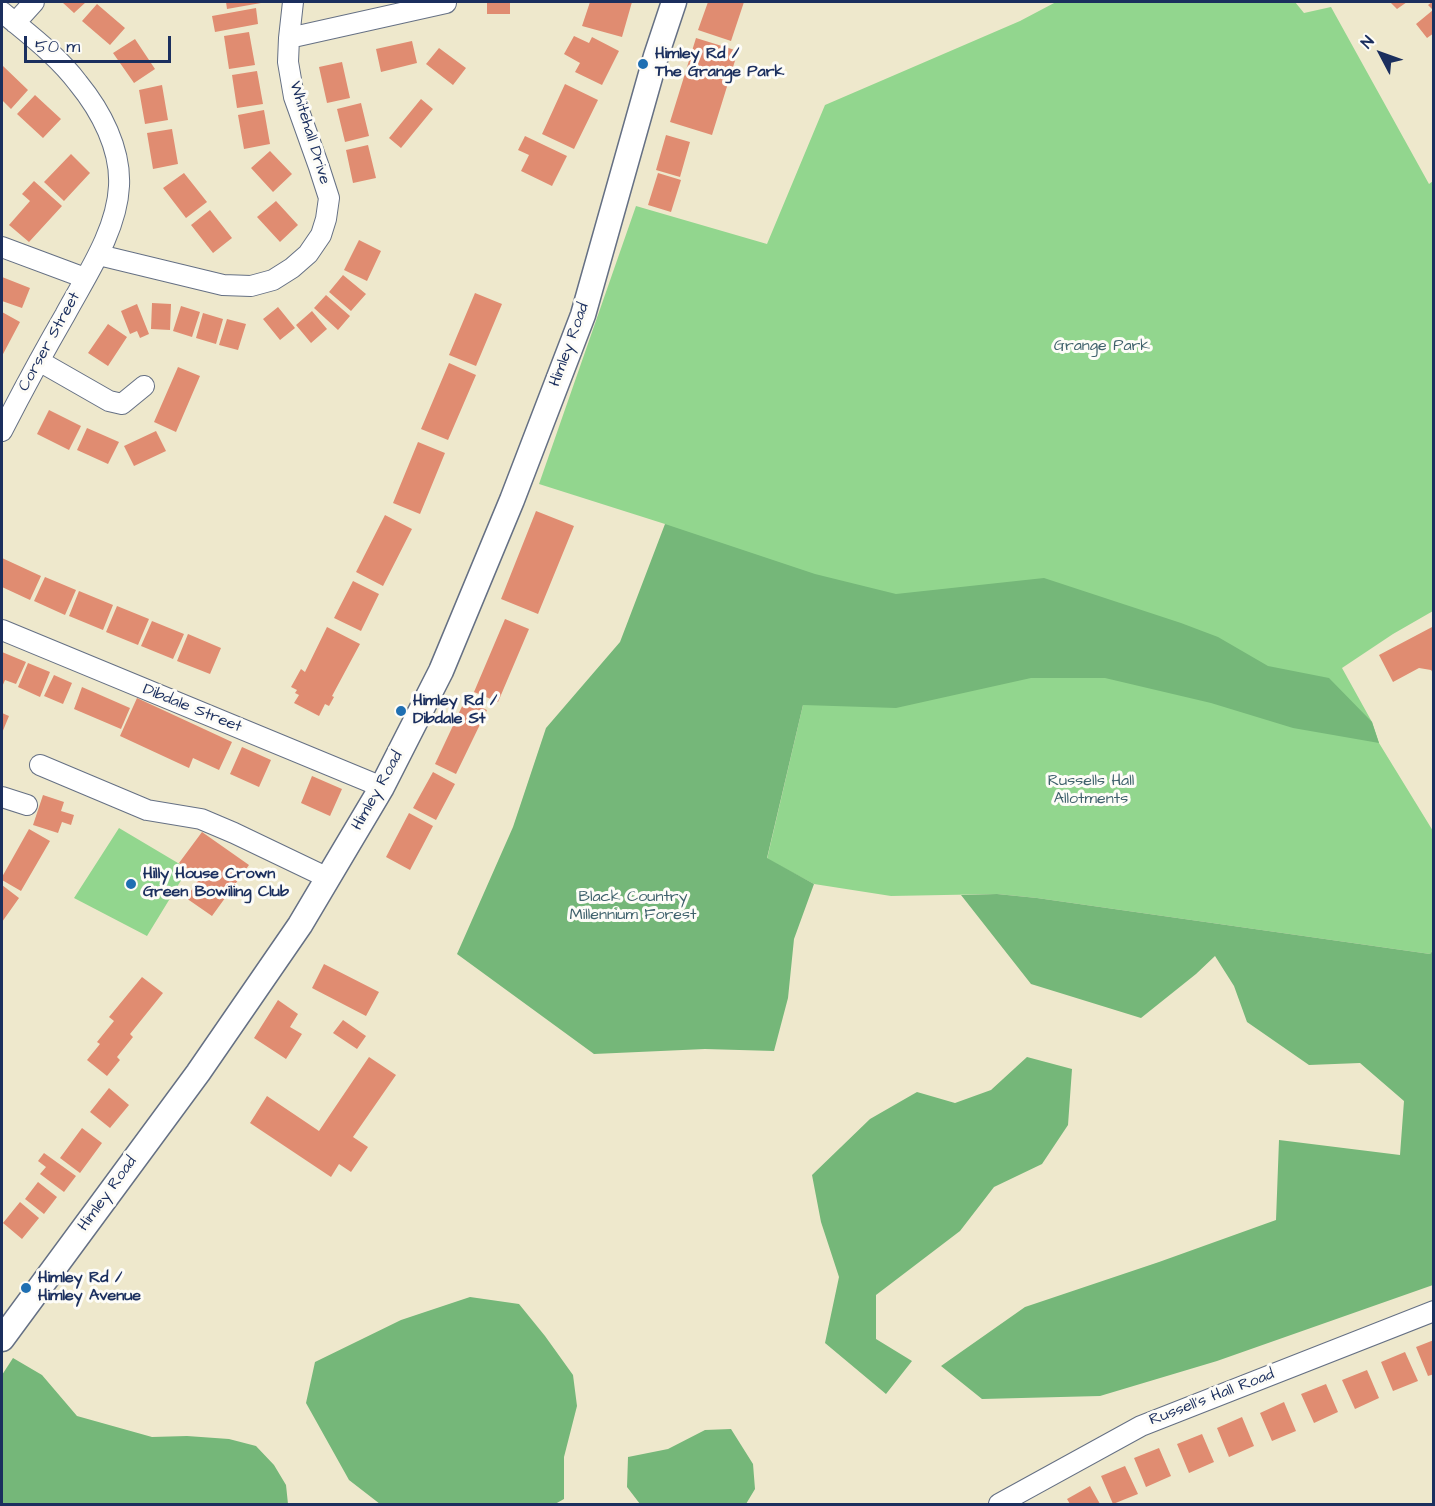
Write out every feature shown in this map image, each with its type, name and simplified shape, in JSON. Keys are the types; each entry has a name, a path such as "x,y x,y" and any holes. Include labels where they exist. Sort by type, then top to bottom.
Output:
{"main road":[{"name":"Himley Road","path":"2,1339 198,1072 300,925 382,787 441,671 512,500 583,315 656,56 674,2"}],"street":[{"path":"8,17 34,2"},
{"name":"Whitehall Drive","path":"99,255 223,285 251,286 273,280 308,254 321,235 329,198 294,97 288,62 293,2"},
{"path":"289,38 446,3"},
{"name":"Corser Street","path":"2,431 99,255 116,209 119,186 116,156 111,139 96,108 78,82 51,54 8,17"},
{"path":"2,247 85,278"},
{"path":"39,361 109,401 122,404 144,386"},
{"name":"Dibdale Street","path":"2,630 382,787"},
{"path":"40,765 147,810 201,819 328,878"},
{"path":"3,790 27,805"},
{"name":"Russell's Hall Road","path":"999,1504 1141,1426 1434,1311"}],"green space":[{"name":"Grange Park","path":"1056,2 1295,2 1304,13 1331,7 1429,184 1433,181 1433,611 1342,668 1372,722 1379,743 1433,831 1433,950 1430,954 1037,898 997,894 891,896 814,884 767,859 803,705 665,524 539,484 636,206 767,244 825,105 1020,21"},
{"name":"Black Country Millennium Forest","path":"665,524 815,574 896,594 1044,578 1218,637 1268,666 1329,678 1372,722 1379,743 1293,728 1211,703 1105,678 1031,678 896,708 803,705 767,858 814,884 794,939 788,998 774,1051 705,1049 594,1054 457,954 513,827 546,728 620,642"},
{"name":"Hilly House Crown Green Bowiling Club","path":"119,828 188,869 147,936 74,898"},
{"path":"997,894 1430,954 1433,950 1433,1285 1217,1361 1100,1396 982,1399 941,1366 1025,1307 1276,1220 1279,1140 1400,1155 1404,1101 1360,1063 1309,1065 1247,1022 1234,986 1215,956 1141,1018 1031,984 961,895"},
{"path":"1027,1057 1072,1069 1068,1125 1042,1164 994,1187 960,1231 876,1295 876,1339 912,1361 886,1394 825,1343 839,1277 821,1222 812,1175 870,1119 917,1092 955,1103 991,1090"},
{"path":"470,1297 519,1304 573,1375 577,1406 564,1457 564,1499 555,1504 380,1504 349,1480 306,1403 315,1362 401,1320"},
{"path":"13,1358 42,1375 77,1416 152,1437 187,1436 229,1439 256,1446 274,1465 286,1485 288,1504 2,1504 2,1375"},
{"path":"731,1429 753,1464 755,1489 746,1504 640,1504 627,1487 628,1457 668,1449 705,1430"}],"building":[{"path":"62,2 86,2 74,13"},
{"path":"226,2 261,2 261,3 227,9"},
{"path":"487,2 510,2 510,14 487,14"},
{"path":"590,2 632,2 622,37 582,26"},
{"path":"708,2 744,2 731,41 698,30"},
{"path":"1390,2 1407,2 1397,9"},
{"path":"1434,2 1434,33 1427,38 1416,24 1433,10 1428,5"},
{"path":"97,4 125,28 110,45 82,21"},
{"path":"256,8 258,24 215,32 212,16"},
{"path":"249,32 255,65 229,69 224,36"},
{"path":"574,36 589,43 592,37 619,51 602,85 575,72 580,63 564,54"},
{"path":"696,38 738,51 712,135 670,122"},
{"path":"135,39 155,69 134,83 113,53"},
{"path":"412,41 417,63 381,72 376,49"},
{"path":"439,48 466,68 453,85 426,64"},
{"path":"342,62 350,98 327,103 319,67"},
{"path":"3,66 28,90 11,109 2,100"},
{"path":"257,71 263,104 237,108 232,75"},
{"path":"565,84 598,100 574,149 542,134"},
{"path":"162,85 168,120 145,124 139,90"},
{"path":"35,95 61,119 43,138 17,114"},
{"path":"421,99 433,109 401,148 389,138"},
{"path":"361,103 369,136 345,142 337,109"},
{"path":"264,110 270,144 244,149 238,115"},
{"path":"172,129 178,164 153,169 147,133"},
{"path":"666,135 690,142 680,177 656,170"},
{"path":"525,136 567,156 552,186 521,171 529,155 518,150"},
{"path":"368,145 376,178 353,183 346,150"},
{"path":"270,151 292,174 273,192 251,168"},
{"path":"71,154 90,173 64,201 44,182"},
{"path":"184,173 207,202 186,218 163,188"},
{"path":"658,173 681,180 671,212 648,205"},
{"path":"34,181 62,206 29,242 9,225 30,201 22,194"},
{"path":"276,201 298,225 280,242 257,217"},
{"path":"210,210 232,238 213,253 191,225"},
{"path":"359,240 381,251 367,281 344,270"},
{"path":"343,275 366,294 351,311 329,292"},
{"path":"2,277 30,288 22,308 2,301"},
{"path":"475,293 502,304 476,366 449,355"},
{"path":"326,295 350,316 338,330 314,308"},
{"path":"152,303 171,304 170,330 151,329"},
{"path":"137,304 149,334 140,338 137,331 130,334 121,311"},
{"path":"181,306 200,312 192,337 173,331"},
{"path":"278,307 295,328 280,340 263,319"},
{"path":"312,311 327,329 311,343 296,325"},
{"path":"2,312 20,322 2,356"},
{"path":"203,313 223,319 216,344 196,338"},
{"path":"227,319 246,324 238,350 219,345"},
{"path":"108,324 127,337 108,366 88,353"},
{"path":"449,363 476,375 448,440 421,429"},
{"path":"178,367 200,376 176,432 154,422"},
{"path":"49,410 81,426 69,450 37,434"},
{"path":"87,428 119,442 108,464 77,450"},
{"path":"156,431 166,451 134,466 124,446"},
{"path":"418,442 445,453 420,514 393,503"},
{"path":"536,511 574,526 538,614 501,599"},
{"path":"385,515 412,529 383,586 356,572"},
{"path":"2,558 41,576 30,600 2,587"},
{"path":"45,577 76,590 65,615 34,601"},
{"path":"353,581 379,594 361,631 334,618"},
{"path":"79,591 113,605 103,630 69,616"},
{"path":"117,606 149,619 138,645 106,632"},
{"path":"505,619 529,629 498,702 474,692"},
{"path":"152,621 184,634 173,659 141,646"},
{"path":"1434,626 1434,674 1431,670 1419,668 1393,682 1379,655"},
{"path":"327,627 360,644 329,706 325,704 319,716 294,703 299,695 295,693 297,690 291,687 301,669 305,672"},
{"path":"188,634 221,648 210,674 177,661"},
{"path":"2,652 26,662 16,684 5,680 2,687"},
{"path":"28,663 50,672 40,697 18,687"},
{"path":"54,675 72,683 63,704 44,696"},
{"path":"82,687 130,708 121,729 74,709"},
{"path":"137,698 232,742 219,770 193,758 189,768 120,736"},
{"path":"465,700 487,710 456,774 435,764"},
{"path":"2,713 9,716 2,733"},
{"path":"242,747 271,760 259,787 230,774"},
{"path":"433,772 455,784 436,820 413,808"},
{"path":"312,776 342,789 330,816 301,803"},
{"path":"43,795 64,802 61,811 74,815 71,825 62,822 58,833 33,825"},
{"path":"409,813 433,826 410,870 386,857"},
{"path":"29,829 50,841 21,891 2,880 2,877"},
{"path":"202,832 249,865 212,916 186,898 200,878 179,863"},
{"path":"2,885 19,898 2,922"},
{"path":"324,964 379,992 366,1016 312,988"},
{"path":"142,977 163,993 130,1034 133,1037 117,1057 120,1060 107,1076 87,1060 100,1044 97,1042 114,1021 109,1017"},
{"path":"278,1000 298,1014 290,1027 302,1034 286,1059 254,1038"},
{"path":"343,1020 366,1036 357,1049 333,1033"},
{"path":"369,1057 396,1075 353,1137 368,1147 351,1172 339,1164 331,1177 250,1123 267,1096 319,1131"},
{"path":"109,1088 129,1105 110,1128 90,1112"},
{"path":"82,1128 102,1143 80,1173 60,1158"},
{"path":"44,1153 76,1176 64,1192 40,1174 46,1167 38,1161"},
{"path":"38,1182 57,1197 44,1214 25,1199"},
{"path":"20,1202 39,1218 22,1239 3,1223"},
{"path":"1434,1340 1434,1374 1428,1376 1416,1347"},
{"path":"1405,1352 1418,1381 1393,1391 1381,1362"},
{"path":"1367,1370 1379,1398 1355,1409 1342,1380"},
{"path":"1326,1384 1338,1412 1314,1423 1301,1394"},
{"path":"1284,1402 1296,1431 1272,1441 1260,1413"},
{"path":"1242,1417 1254,1446 1229,1457 1217,1428"},
{"path":"1202,1434 1214,1462 1189,1473 1177,1444"},
{"path":"1159,1448 1171,1476 1146,1487 1134,1458"},
{"path":"1125,1466 1138,1494 1113,1504 1101,1476"},
{"path":"1090,1486 1100,1504 1070,1504 1067,1499"}],"place":[{"name":"Himley Rd / The Grange Park","path":"643,64"},
{"name":"Himley Rd / Dibdale St","path":"401,711"},
{"name":"Hilly House Crown Green Bowiling Club","path":"131,884"},
{"name":"Himley Rd / Himley Avenue","path":"26,1288"}],"park label":[{"name":"Russells Hall Allotments","path":"1091,791"}]}
